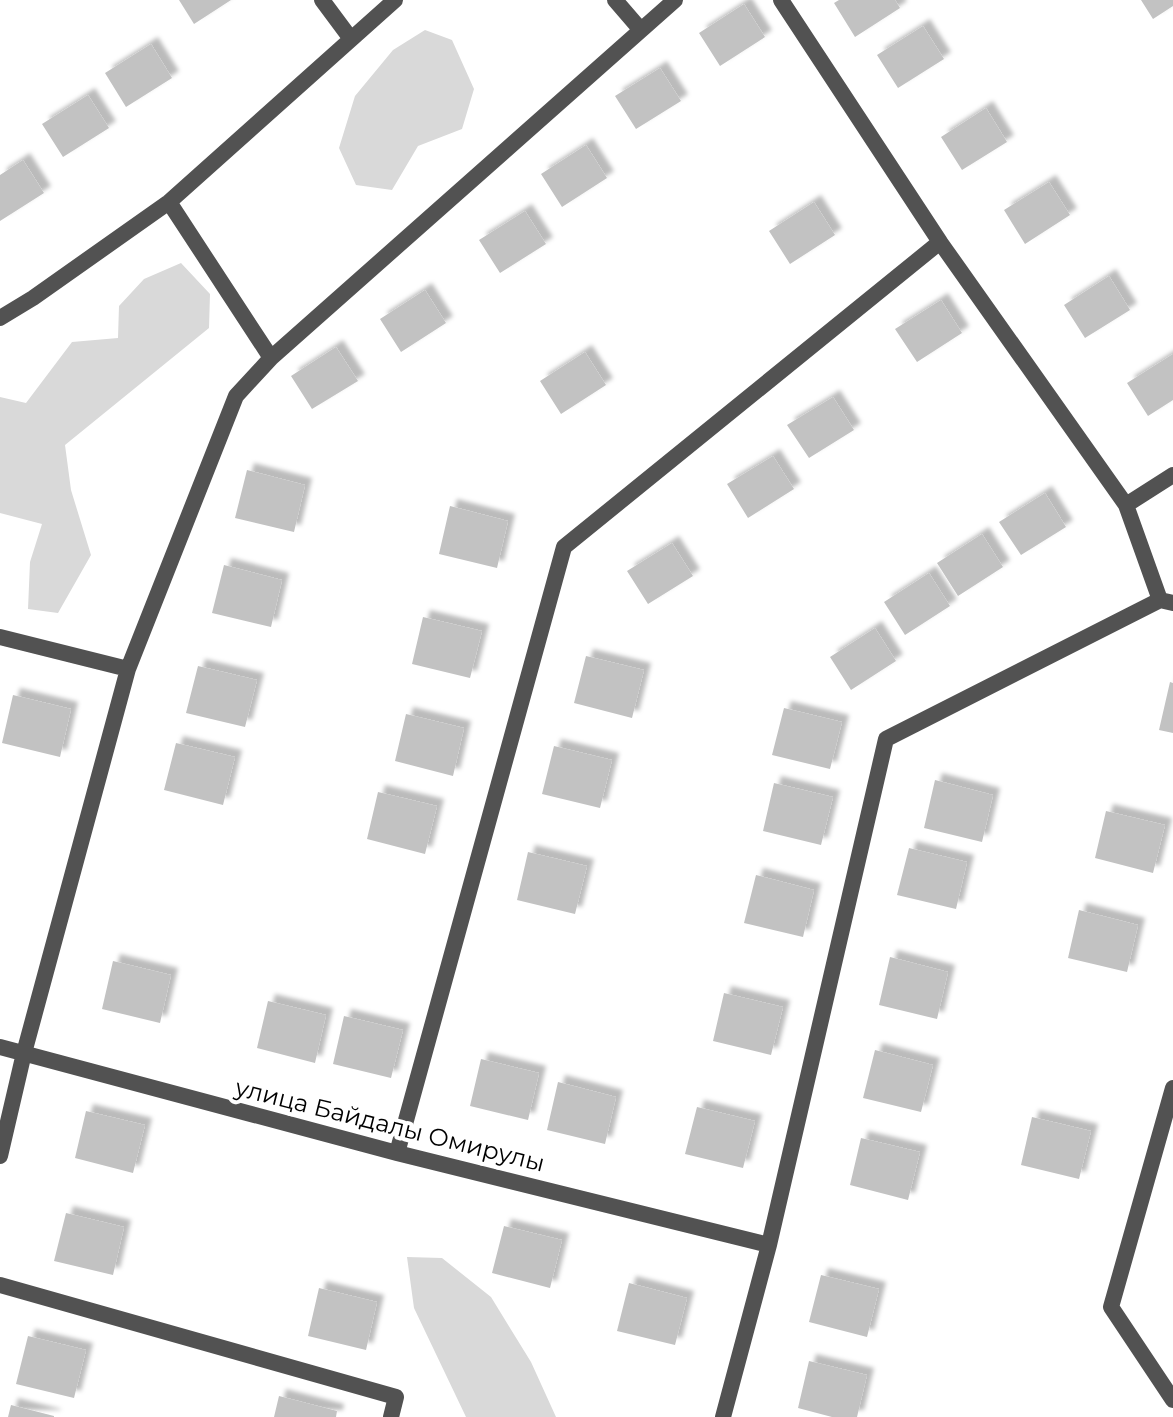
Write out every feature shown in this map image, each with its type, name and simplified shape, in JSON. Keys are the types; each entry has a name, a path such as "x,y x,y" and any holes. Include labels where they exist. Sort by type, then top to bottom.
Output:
{"street":[{"path":"322,0 351,39"},
{"path":"0,318 169,202 395,0"},
{"path":"615,0 640,29"},
{"path":"0,1156 24,1053 128,669 236,396 271,358 675,0"},
{"path":"723,1417 769,1245 886,739 1167,601 1126,505 940,242 781,0"},
{"path":"169,202 271,358"},
{"path":"397,1153 564,547 940,242"},
{"path":"1126,505 1173,475"},
{"path":"0,637 128,669"},
{"name":"улица Байдалы Омирулы","path":"0,1047 397,1153 769,1245"},
{"path":"1173,1088 1111,1307 1173,1400"},
{"path":"0,1285 396,1397 391,1417"}],"shaded area":[{"path":"425,30 452,40 474,89 462,129 418,146 392,190 356,185 339,148 355,96 393,50"},
{"path":"181,263 210,294 209,328 65,445 71,490 91,555 58,613 28,609 30,562 42,524 0,513 0,397 26,403 72,342 118,338 119,306 144,279"},
{"path":"407,1257 442,1258 491,1297 531,1362 556,1417 466,1417 414,1308"}],"building":[{"path":"179,0 231,0 194,24"},
{"path":"839,0 895,0 900,8 855,37 834,3"},
{"path":"1141,0 1173,0 1173,6 1153,19"},
{"path":"744,4 765,37 720,66 699,33"},
{"path":"923,26 944,59 898,88 877,55"},
{"path":"151,44 172,78 126,107 105,73"},
{"path":"660,68 681,101 636,129 615,96"},
{"path":"88,95 109,128 63,157 42,124"},
{"path":"986,108 1007,142 962,170 941,137"},
{"path":"586,145 607,178 562,207 541,174"},
{"path":"23,160 44,193 0,221 0,175"},
{"path":"1049,182 1070,215 1025,244 1004,210"},
{"path":"814,202 835,235 790,264 769,231"},
{"path":"525,211 546,244 500,273 479,240"},
{"path":"1109,276 1130,310 1085,338 1064,305"},
{"path":"425,290 446,323 401,352 380,319"},
{"path":"941,300 962,333 917,362 895,329"},
{"path":"336,347 358,381 312,409 291,376"},
{"path":"585,352 606,385 561,414 540,381"},
{"path":"1173,354 1173,400 1148,416 1127,383"},
{"path":"833,397 854,430 809,458 787,425"},
{"path":"773,456 794,489 748,518 727,484"},
{"path":"247,470 305,485 294,532 235,518"},
{"path":"1045,493 1066,527 1021,555 999,522"},
{"path":"450,506 508,521 497,568 439,554"},
{"path":"982,534 1003,567 958,596 937,563"},
{"path":"672,543 693,576 648,604 627,571"},
{"path":"224,565 282,580 271,627 212,613"},
{"path":"929,573 950,606 905,635 884,602"},
{"path":"423,617 482,631 470,678 412,664"},
{"path":"875,628 896,661 851,690 830,657"},
{"path":"586,656 644,670 632,718 574,703"},
{"path":"198,666 257,680 245,727 186,713"},
{"path":"1170,682 1173,683 1173,733 1159,730"},
{"path":"13,695 71,709 60,757 2,743"},
{"path":"784,708 842,722 830,769 772,755"},
{"path":"406,714 464,728 453,776 395,761"},
{"path":"176,743 235,757 223,805 164,790"},
{"path":"554,746 612,760 600,808 542,794"},
{"path":"935,780 993,795 982,842 924,828"},
{"path":"774,783 833,797 821,845 763,831"},
{"path":"378,792 437,806 425,854 367,839"},
{"path":"1106,811 1165,825 1153,873 1095,858"},
{"path":"909,848 967,862 956,909 897,895"},
{"path":"528,852 587,866 575,914 517,900"},
{"path":"756,875 814,890 803,937 744,923"},
{"path":"1079,910 1138,925 1127,972 1068,958"},
{"path":"890,957 948,972 937,1019 879,1005"},
{"path":"113,961 171,975 160,1023 102,1009"},
{"path":"724,993 783,1007 771,1055 713,1041"},
{"path":"268,1001 326,1015 315,1063 257,1048"},
{"path":"344,1016 403,1030 391,1078 333,1064"},
{"path":"875,1050 933,1065 921,1112 863,1098"},
{"path":"481,1059 539,1073 528,1120 470,1106"},
{"path":"558,1082 616,1097 605,1144 547,1130"},
{"path":"697,1107 755,1121 743,1168 685,1154"},
{"path":"86,1111 145,1125 133,1173 75,1158"},
{"path":"1032,1117 1091,1131 1079,1179 1021,1165"},
{"path":"861,1138 920,1152 908,1200 850,1185"},
{"path":"66,1213 124,1227 113,1275 54,1261"},
{"path":"504,1226 562,1240 550,1288 492,1273"},
{"path":"821,1275 879,1289 867,1337 809,1322"},
{"path":"629,1283 687,1298 675,1345 617,1331"},
{"path":"319,1288 377,1302 366,1350 308,1336"},
{"path":"28,1336 86,1350 74,1398 16,1384"},
{"path":"809,1361 867,1375 857,1417 832,1417 798,1408"},
{"path":"279,1396 337,1411 336,1417 274,1417"},
{"path":"11,1405 54,1416 54,1417 8,1417"}]}
